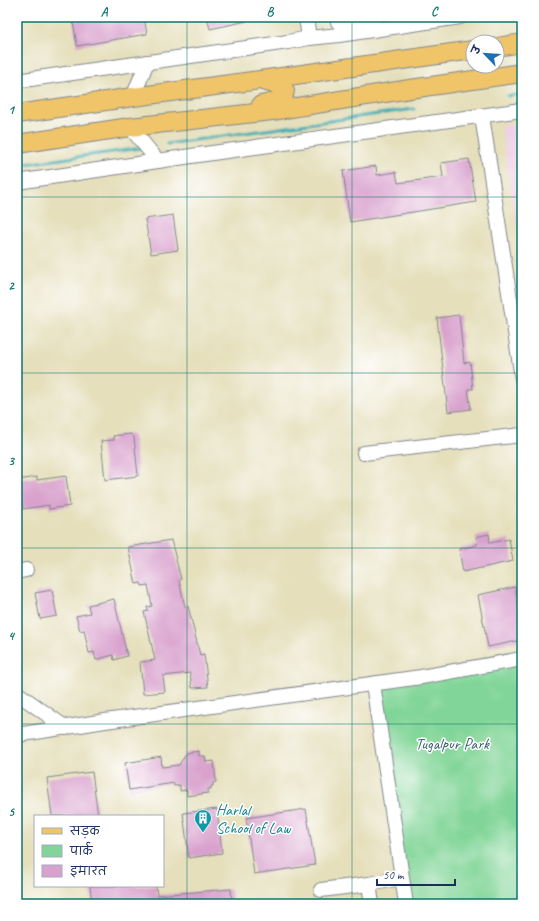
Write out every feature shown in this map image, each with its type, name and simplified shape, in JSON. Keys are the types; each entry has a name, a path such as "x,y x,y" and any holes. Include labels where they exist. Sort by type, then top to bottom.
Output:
{"main road":[{"path":"505,46 522,43"},
{"path":"18,113 465,51"},
{"path":"17,144 130,127 272,111 522,73"},
{"path":"242,115 251,107 283,98 285,91 282,86 260,80"}],"street":[{"path":"306,17 309,38"},
{"path":"17,81 288,42 309,38 338,25 376,17"},
{"path":"338,25 460,17"},
{"path":"133,97 147,62"},
{"path":"17,182 522,110"},
{"path":"482,116 522,378"},
{"path":"130,127 158,161"},
{"path":"364,453 522,435"},
{"path":"17,734 421,677 522,659"},
{"path":"372,684 406,904"},
{"path":"17,693 66,728"},
{"path":"321,890 402,878"},
{"path":"369,884 372,904"}],"shaded area":[{"path":"522,124 522,260 501,126"}],"green space":[{"name":"Tugalpur Park","path":"522,659 522,904 406,904 373,684"}],"building":[{"path":"77,17 144,17 147,34 77,46 73,21 78,20"},
{"path":"207,17 246,17 247,21 210,29"},
{"path":"469,159 476,202 350,222 343,171 376,166 377,175 396,172 398,183 443,177 441,163"},
{"path":"173,215 178,250 151,254 145,219"},
{"path":"459,315 464,363 470,362 473,389 468,389 471,409 448,412 437,318"},
{"path":"131,434 134,437 138,476 105,480 101,441 114,440 113,436"},
{"path":"66,476 70,506 49,509 49,505 23,509 18,480 37,477 37,480"},
{"path":"489,534 490,543 509,539 513,561 463,572 459,549 477,545 476,537"},
{"path":"171,540 181,579 179,580 185,607 188,606 200,655 204,654 208,687 192,688 190,673 163,676 165,692 143,694 140,662 155,660 144,612 148,611 147,607 152,606 148,585 142,586 141,583 136,584 128,547"},
{"path":"515,587 522,623 522,640 488,647 478,595"},
{"path":"52,590 57,616 40,619 35,593"},
{"path":"114,599 127,656 114,660 113,655 96,660 94,652 89,653 84,630 80,631 76,616 90,613 88,605"},
{"path":"199,751 199,756 205,756 206,762 214,761 216,782 213,783 211,789 208,789 208,793 187,796 187,790 180,791 180,785 174,786 174,783 129,790 125,763 161,757 162,767 179,765 186,753"},
{"path":"92,772 98,815 52,815 47,778"},
{"name":"Harlal School of Law","path":"217,809 222,853 189,858 183,813"},
{"path":"306,809 315,865 254,874 246,818"},
{"path":"90,887 156,887 157,895 231,889 232,904 92,904"}],"waterway":[{"path":"508,96 522,94"},
{"path":"167,144 414,109"},
{"path":"17,165 142,148"}],"place":[{"name":"Harlal School of Law","path":"203,833"}]}
